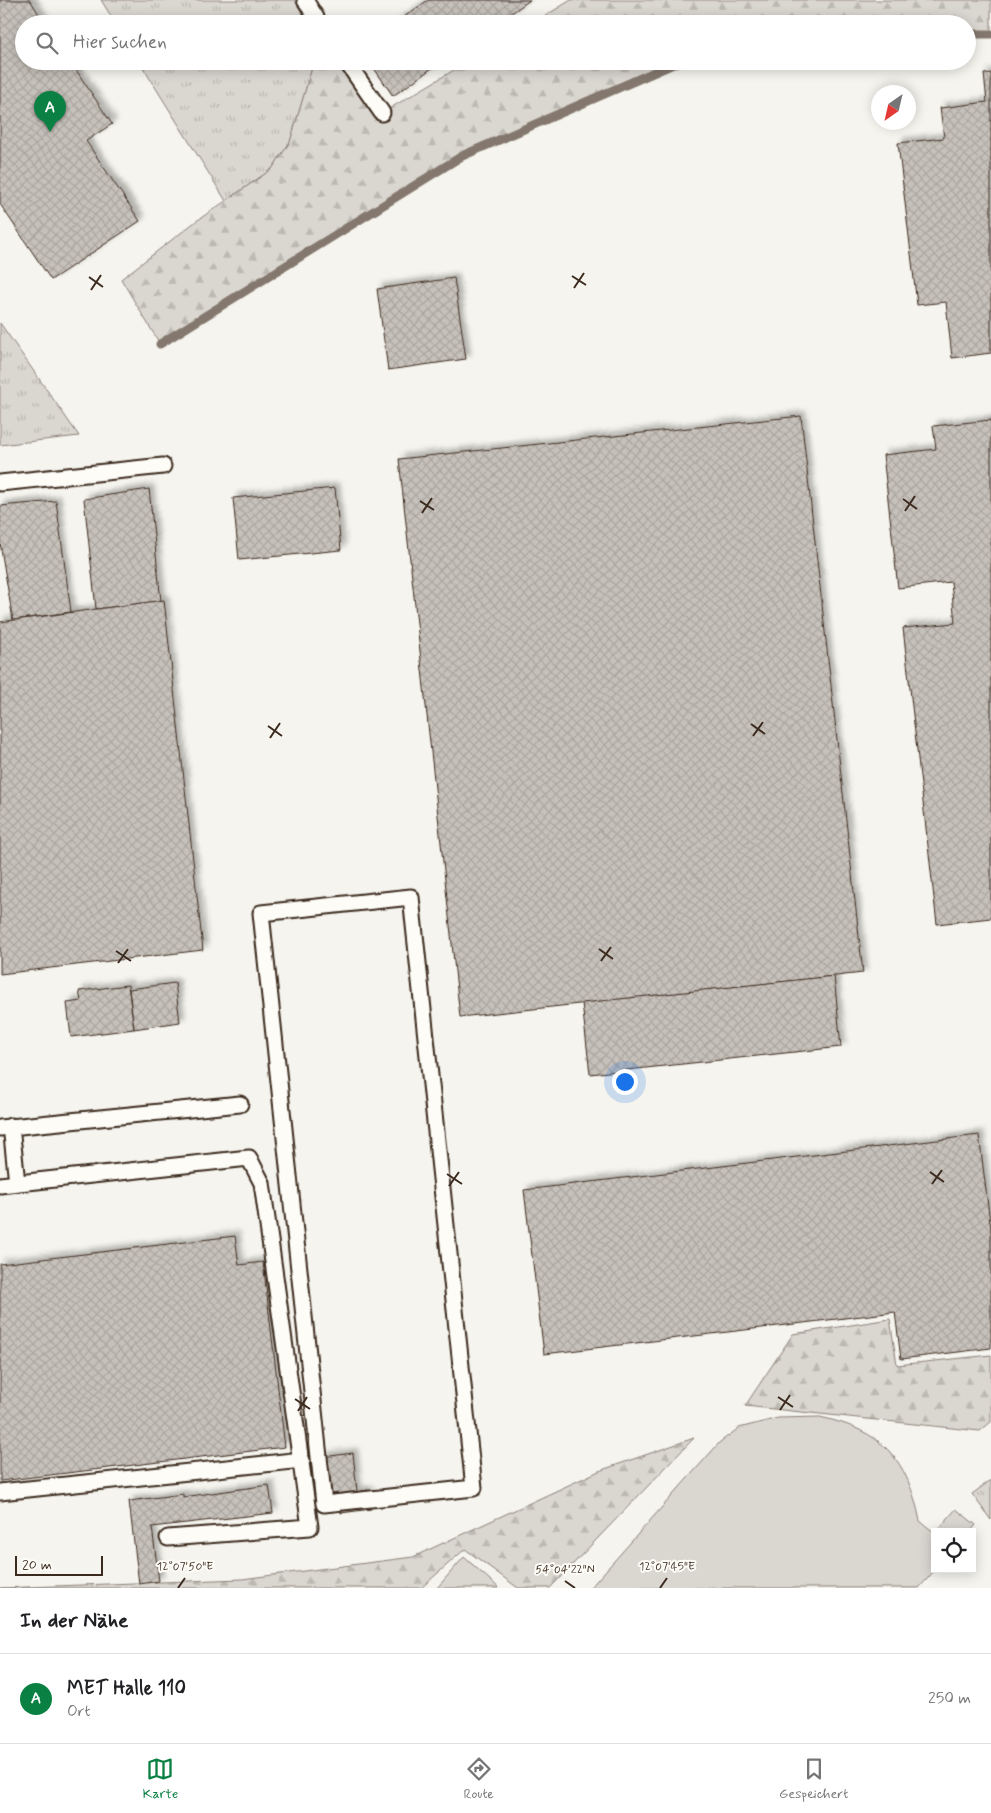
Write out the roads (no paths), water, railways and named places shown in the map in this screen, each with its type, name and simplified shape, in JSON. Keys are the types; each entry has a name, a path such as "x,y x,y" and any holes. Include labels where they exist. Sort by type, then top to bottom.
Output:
{"lane":[{"path":"305,0 314,15"},
{"path":"352,70 382,113"},
{"path":"0,483 163,466"},
{"path":"411,897 474,1488 324,1504 261,913 411,897"},
{"path":"17,1183 6,1127 240,1104"},
{"path":"0,1184 249,1158 262,1182 310,1528 168,1538"},
{"path":"0,1492 302,1460"}],"waterway":[{"path":"976,34 991,34"},
{"path":"160,344 462,156 659,70"}],"place":[{"name":"MET Halle 110","path":"50,132"}]}
